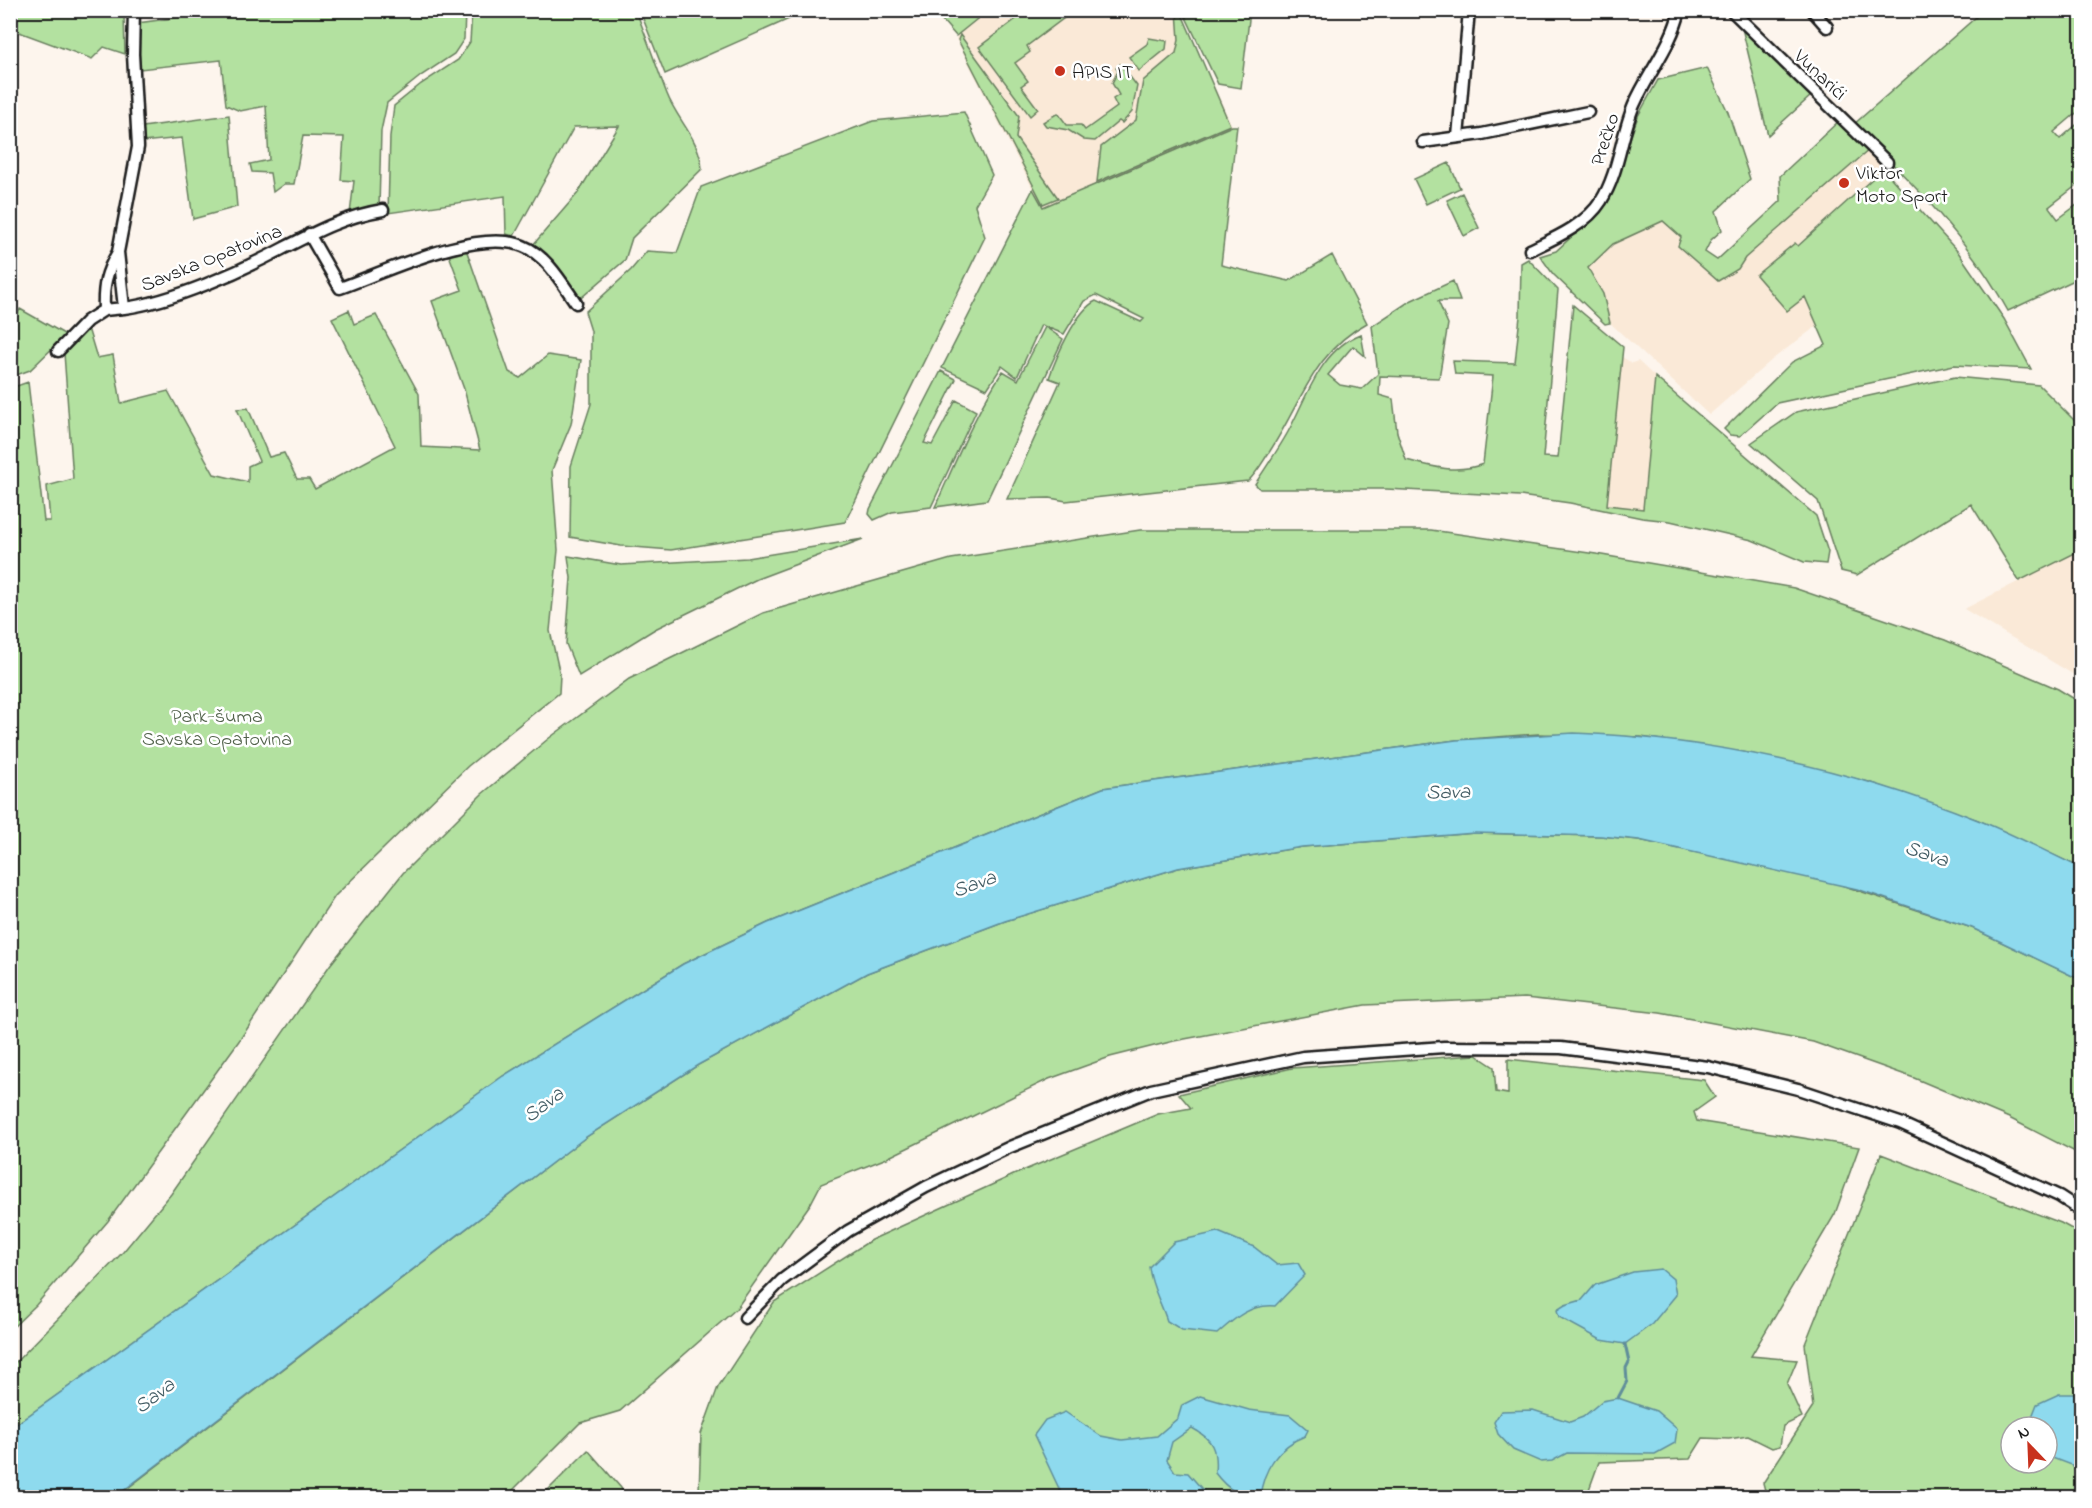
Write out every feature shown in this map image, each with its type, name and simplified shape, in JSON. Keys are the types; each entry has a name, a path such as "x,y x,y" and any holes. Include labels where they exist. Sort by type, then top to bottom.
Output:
{"street":[{"name":"Savska Opatovina","path":"124,308 118,252 138,147 133,54 134,10"},
{"path":"1458,137 1469,10"},
{"name":"Prečko","path":"1530,250 1572,228 1601,201 1631,112 1677,22 1680,10"},
{"name":"Vunarići","path":"1731,10 1887,162"},
{"path":"1812,10 1827,27"},
{"path":"1423,142 1588,112"},
{"name":"Savska Opatovina","path":"118,252 107,271 103,287 104,310 140,306 255,263 331,224 383,210"},
{"name":"Savska Opatovina","path":"309,234 340,288 464,244 487,241 522,245 535,254 557,276 576,303"},
{"path":"58,351 87,321 104,310"},
{"path":"746,1318 782,1280 848,1232 926,1187 1010,1147 1151,1090 1303,1057 1444,1047 1561,1048 1708,1067 1798,1089 1899,1123 2059,1196 2082,1211"}],"shaded area":[{"path":"987,11 1180,11 1232,126 1042,207 956,39 958,32"},
{"path":"1870,149 1886,166 1797,246 1795,243 1805,297 1817,326 1774,358 1709,415 1609,322 1603,294 1588,268 1613,244 1663,221 1681,237 1678,246 1738,269 1745,258"},
{"path":"1622,357 1632,363 1638,361 1655,377 1643,510 1607,505"},
{"path":"2081,550 2081,679 1964,609"}],"green space":[{"path":"231,10 465,11 464,39 454,54 422,75 387,103 381,131 379,207 350,214 354,181 341,180 344,137 303,136 294,184 284,184 273,192 270,173 252,172 250,164 269,160 266,106 240,111 226,105 221,60 140,69 138,23"},
{"path":"1028,10 1080,11 1074,15 1071,13 1027,46 1030,52 1015,63 1028,81 1021,86 1038,109 1030,116 979,47"},
{"path":"11,11 124,13 125,54 104,47 92,59 11,29"},
{"path":"472,11 636,11 671,103 697,148 702,169 632,238 625,260 582,297 577,298 532,246 578,193 619,126 574,127 514,236 506,234 505,196 388,213 390,136 394,106 421,84 458,60 470,42"},
{"path":"640,11 807,11 665,74"},
{"path":"934,11 987,11 956,36"},
{"path":"1177,11 1181,12 1230,125 1097,182 1101,147 1136,120 1143,81 1176,53 1179,40"},
{"path":"1183,11 1250,11 1241,88 1218,84"},
{"path":"1983,11 2081,11 2081,109 2054,132 2060,139 2081,121 2081,182 2049,207 2058,219 2081,202 2081,277 2008,311 1975,259 1938,212 1853,125"},
{"path":"1742,28 1812,95 1768,135"},
{"path":"960,35 1019,116 1016,138 1058,198 1043,204 958,40"},
{"path":"1149,38 1167,41 1166,49 1139,71 1129,57 1147,44"},
{"path":"1120,64 1137,86 1132,112 1122,123 1119,121 1095,141 1084,140 1068,130 1046,126 1043,122 1058,113 1067,125 1081,125 1085,130 1117,107 1113,99 1119,95 1112,83 1118,71 1116,68"},
{"path":"1707,68 1728,112 1750,179 1716,211 1722,230 1711,240 1705,252 1717,260 1781,201 1780,176 1840,120 1870,149 1745,258 1738,269 1718,281 1678,246 1681,237 1663,221 1613,244 1588,268 1603,294 1610,323 1605,324 1553,274 1540,256 1556,251 1607,204 1638,116 1658,80"},
{"path":"964,112 992,175 975,205 985,237 845,522 671,550 621,546 570,537 571,466 591,404 591,331 585,312 631,270 647,251 677,253 701,187 873,121"},
{"path":"229,115 237,207 193,219 182,138 142,142 143,127"},
{"path":"1232,126 1237,126 1221,265 1289,281 1332,255 1367,323 1334,348 1321,363 1270,451 1248,481 1066,501 1050,498 1007,499 1060,382 1049,378 1052,369 1081,314 1096,301 1141,322 1144,319 1096,295 1084,301 1064,334 1041,325 1017,377 1002,366 987,389 942,368 1033,189 1043,207"},
{"path":"1449,163 1460,188 1426,204 1414,179"},
{"path":"1883,169 1958,252 2004,319 2031,369 1954,365 1777,403 1740,436 1730,435 1724,429 1792,362 1826,345 1805,297 1787,311 1756,275 1795,243 1798,246"},
{"path":"1462,193 1479,228 1464,236 1447,200"},
{"name":"Park-šuma Savska Opatovina","path":"466,249 509,372 520,378 548,355 581,360 571,424 552,470 558,550 550,631 560,675 559,693 468,766 335,896 241,1038 108,1221 36,1305 11,1329 11,388 28,382 44,521 50,521 47,486 73,479 64,353 88,328 97,358 113,355 121,403 168,391 214,474 248,482 248,466 259,461 237,409 248,408 269,457 284,453 297,479 309,479 315,489 395,446 332,318 349,310 354,324 376,315 419,394 421,447 480,450 464,389 432,301 462,290 449,255"},
{"path":"1528,259 1558,290 1543,457 1558,458 1573,305 1623,347 1607,505 1643,509 1655,377 1816,516 1828,552 1826,564 1804,562 1752,540 1670,521 1642,518 1570,503 1520,496 1386,489 1260,489 1255,484 1288,432 1316,376 1335,351 1347,341 1361,334 1365,356 1353,346 1328,375 1340,385 1362,389 1378,374 1372,326 1410,301 1453,281 1460,301 1438,301 1448,324 1439,378 1380,376 1379,395 1393,399 1397,432 1406,460 1454,469 1483,464 1493,376 1455,374 1453,361 1515,363 1520,316 1521,263"},
{"path":"20,309 66,335 30,370 11,377 11,327"},
{"path":"1045,327 1063,339 987,500 935,507 966,438 993,387 1003,371 1018,380"},
{"path":"941,371 956,379 924,443 932,445 956,400 976,411 931,507 892,512 874,520 869,514 870,509"},
{"path":"1955,377 2039,385 2081,427 2081,550 2019,581 1971,504 1857,575 1841,571 1818,501 1751,443 1796,412"},
{"path":"1140,530 1431,530 1596,554 1794,588 1945,640 2058,689 2081,703 2081,868 1978,820 1869,782 1748,753 1641,737 1538,734 1456,740 1103,788 768,923 683,964 503,1076 11,1428 11,1367 123,1252 171,1194 330,965 403,873 482,794 548,739 629,679 763,613 951,559"},
{"path":"863,539 757,579 655,629 579,676 566,644 571,578 568,556 621,565 747,558"},
{"path":"1475,833 1601,836 1639,840 1829,881 1972,928 2081,980 2081,1155 2009,1118 1914,1078 1813,1042 1660,1013 1525,998 1365,1005 1174,1041 1110,1057 1049,1079 887,1158 821,1184 811,1203 736,1309 620,1411 580,1423 506,1497 115,1498 586,1137 698,1065 867,973 1005,921 1178,868 1302,847"},
{"path":"1476,1055 1494,1067 1496,1092 1508,1094 1508,1059 1704,1080 1715,1097 1694,1112 1697,1121 1859,1147 1835,1214 1751,1356 1797,1360 1787,1384 1802,1417 1783,1426 1780,1446 1772,1448 1748,1436 1729,1439 1703,1438 1690,1459 1599,1462 1586,1498 702,1498 699,1491 701,1434 718,1387 774,1302 871,1240 1020,1172 1158,1114 1191,1108 1179,1094 1292,1068"},
{"path":"1881,1154 2061,1223 2081,1234 2081,1497 1767,1498 1763,1483 1813,1407 1805,1344"},
{"path":"588,1450 621,1488 625,1497 541,1497"}],"water":[{"name":"Sava","path":"1574,733 1625,736 1729,749 1830,771 1930,802 1978,820 2081,868 2081,980 1972,928 1857,889 1639,840 1601,836 1475,833 1302,847 1178,868 1005,921 867,973 698,1065 586,1137 115,1497 11,1497 11,1428 503,1076 683,964 768,923 1103,788 1456,740"},
{"path":"1218,1232 1254,1247 1277,1265 1298,1263 1305,1275 1275,1306 1250,1310 1217,1334 1182,1330 1167,1321 1154,1288 1149,1267 1174,1242"},
{"path":"1661,1269 1673,1279 1676,1295 1652,1324 1625,1344 1601,1340 1559,1317 1557,1310 1582,1300 1595,1285 1633,1272"},
{"path":"2059,1394 2081,1394 2081,1469 2059,1461 2059,1415 2033,1415 2037,1404"},
{"path":"1200,1396 1249,1410 1290,1415 1308,1430 1305,1436 1287,1446 1268,1468 1260,1497 1240,1494 1224,1484 1215,1473 1212,1446 1205,1436 1192,1428 1172,1442 1167,1460 1175,1472 1188,1473 1209,1497 1063,1497 1034,1435 1045,1420 1065,1412 1101,1436 1122,1440 1157,1436 1178,1418 1182,1405"},
{"path":"1618,1398 1656,1411 1677,1429 1675,1443 1655,1454 1567,1453 1552,1461 1541,1462 1513,1450 1498,1434 1494,1422 1501,1411 1533,1410 1570,1422 1583,1417 1602,1401"}],"waterway":[{"path":"1618,1398 1627,1381 1626,1368 1629,1362 1625,1344"}],"place":[{"name":"APIS IT","path":"1060,71"},
{"name":"Viktor Moto Sport","path":"1844,183"}]}
